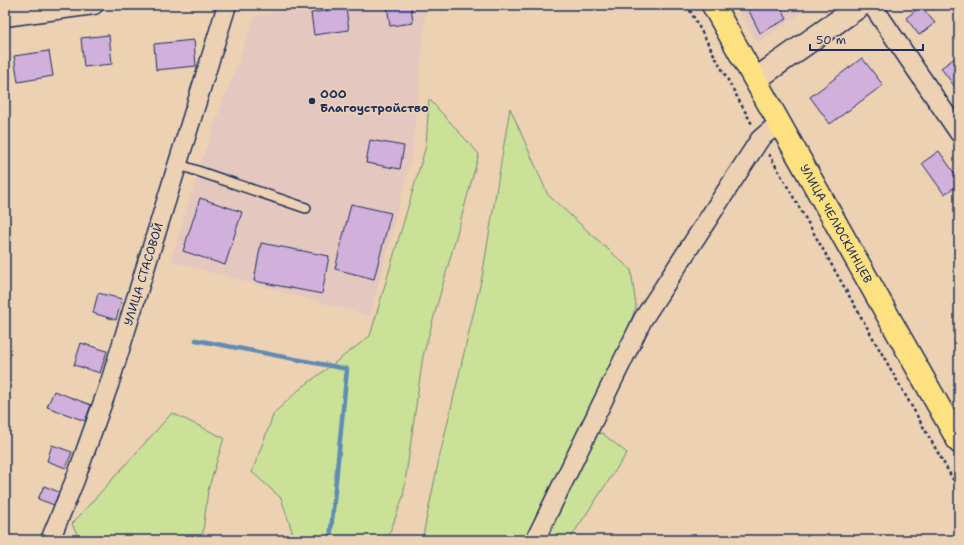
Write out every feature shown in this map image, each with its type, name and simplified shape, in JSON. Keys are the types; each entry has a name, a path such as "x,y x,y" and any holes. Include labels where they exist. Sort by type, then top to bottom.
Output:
{"main road":[{"name":"УЛИЦА ЧЕЛЮСКИНЦЕВ","path":"713,5 959,442"}],"street":[{"path":"5,17 57,7 94,5"},
{"name":"УЛИЦА СТАСОВОЙ","path":"50,540 75,480 109,386 227,5"},
{"path":"756,80 861,5"},
{"path":"872,5 959,133"},
{"path":"535,540 643,319 760,139 780,122"}],"lane":[{"path":"177,164 306,208"}],"path":[{"path":"687,5 760,139 959,490"}],"shaded area":[{"path":"318,5 426,5 412,154 370,316 171,261 203,156 255,16"},
{"path":"736,5 811,5 758,43"}],"green space":[{"path":"429,99 479,154 423,356 403,497 387,540 295,540 281,498 252,472 274,413 300,389 370,336 426,146"},
{"path":"510,108 548,195 631,270 636,307 586,435 602,433 627,453 569,540 551,540 544,525 544,505 523,540 422,540 439,459 482,277"},
{"path":"172,413 224,438 208,490 202,540 80,540 72,524"}],"building":[{"path":"387,5 411,5 413,23 390,26"},
{"path":"746,5 779,5 787,19 760,33"},
{"path":"921,6 935,23 919,35 906,18"},
{"path":"346,8 349,30 314,35 311,13"},
{"path":"109,35 112,64 84,67 81,38"},
{"path":"194,40 196,66 156,70 154,44"},
{"path":"49,51 53,76 18,82 14,56"},
{"path":"959,55 959,84 955,87 941,68"},
{"path":"862,58 883,85 830,124 810,97"},
{"path":"370,140 404,146 400,169 366,163"},
{"path":"939,151 959,180 959,185 944,194 922,163"},
{"path":"200,198 242,212 225,265 183,251"},
{"path":"351,204 391,213 374,279 335,269"},
{"path":"261,243 329,256 322,294 254,281"},
{"path":"98,293 122,299 116,320 93,313"},
{"path":"81,343 107,351 100,373 74,365"},
{"path":"54,391 91,405 85,421 47,407"},
{"path":"52,445 72,452 66,468 47,461"},
{"path":"44,486 59,492 54,505 38,499"}],"waterway":[{"path":"196,340 347,369 330,540"}],"place":[{"name":"ООО Благоустройство","path":"312,101"}]}
